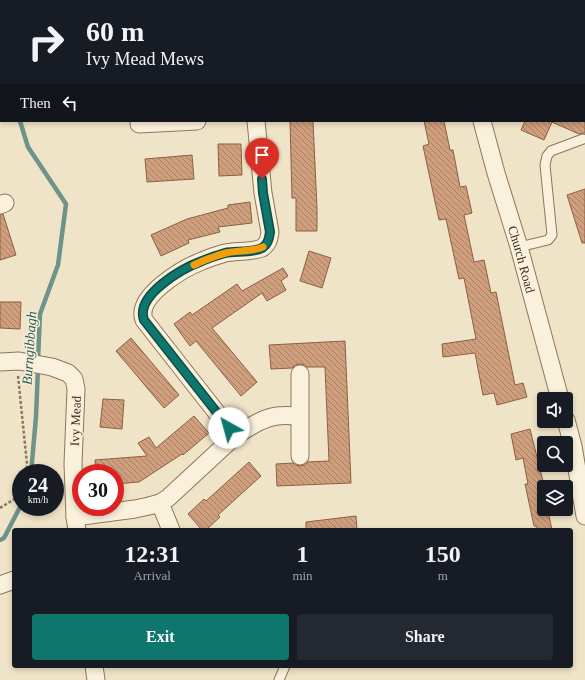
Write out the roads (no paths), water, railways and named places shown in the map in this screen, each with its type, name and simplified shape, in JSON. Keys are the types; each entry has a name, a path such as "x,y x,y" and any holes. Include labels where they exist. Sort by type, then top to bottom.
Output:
{"street":[{"path":"139,124 158,122"},
{"path":"235,436 144,320 142,315 148,299 160,286 180,272 202,261 226,253 262,248 269,239 270,232 263,193 256,122"},
{"name":"Church Road","path":"482,122 519,248 558,392"},
{"name":"Ivy Mead","path":"0,362 19,361 52,367 68,373 74,379 76,389 73,464 76,523 160,503 168,498 235,436 268,418 277,416 300,416"},
{"path":"300,374 300,456"},
{"path":"568,428 573,446 585,516"},
{"path":"160,503 170,528"},
{"path":"0,585 12,581"},
{"path":"94,668 96,680"}],"lane":[{"path":"519,248 548,240 552,235 545,165 547,156 551,151 583,139"},
{"path":"279,680 284,668"}],"waterway":[{"name":"Burngibbagh","path":"20,122 28,147 66,204 58,265 40,314 38,361"},
{"name":"Burngibbagh","path":"32,464 38,368"},
{"name":"Burngibbagh","path":"0,540 4,538 15,516"}]}
